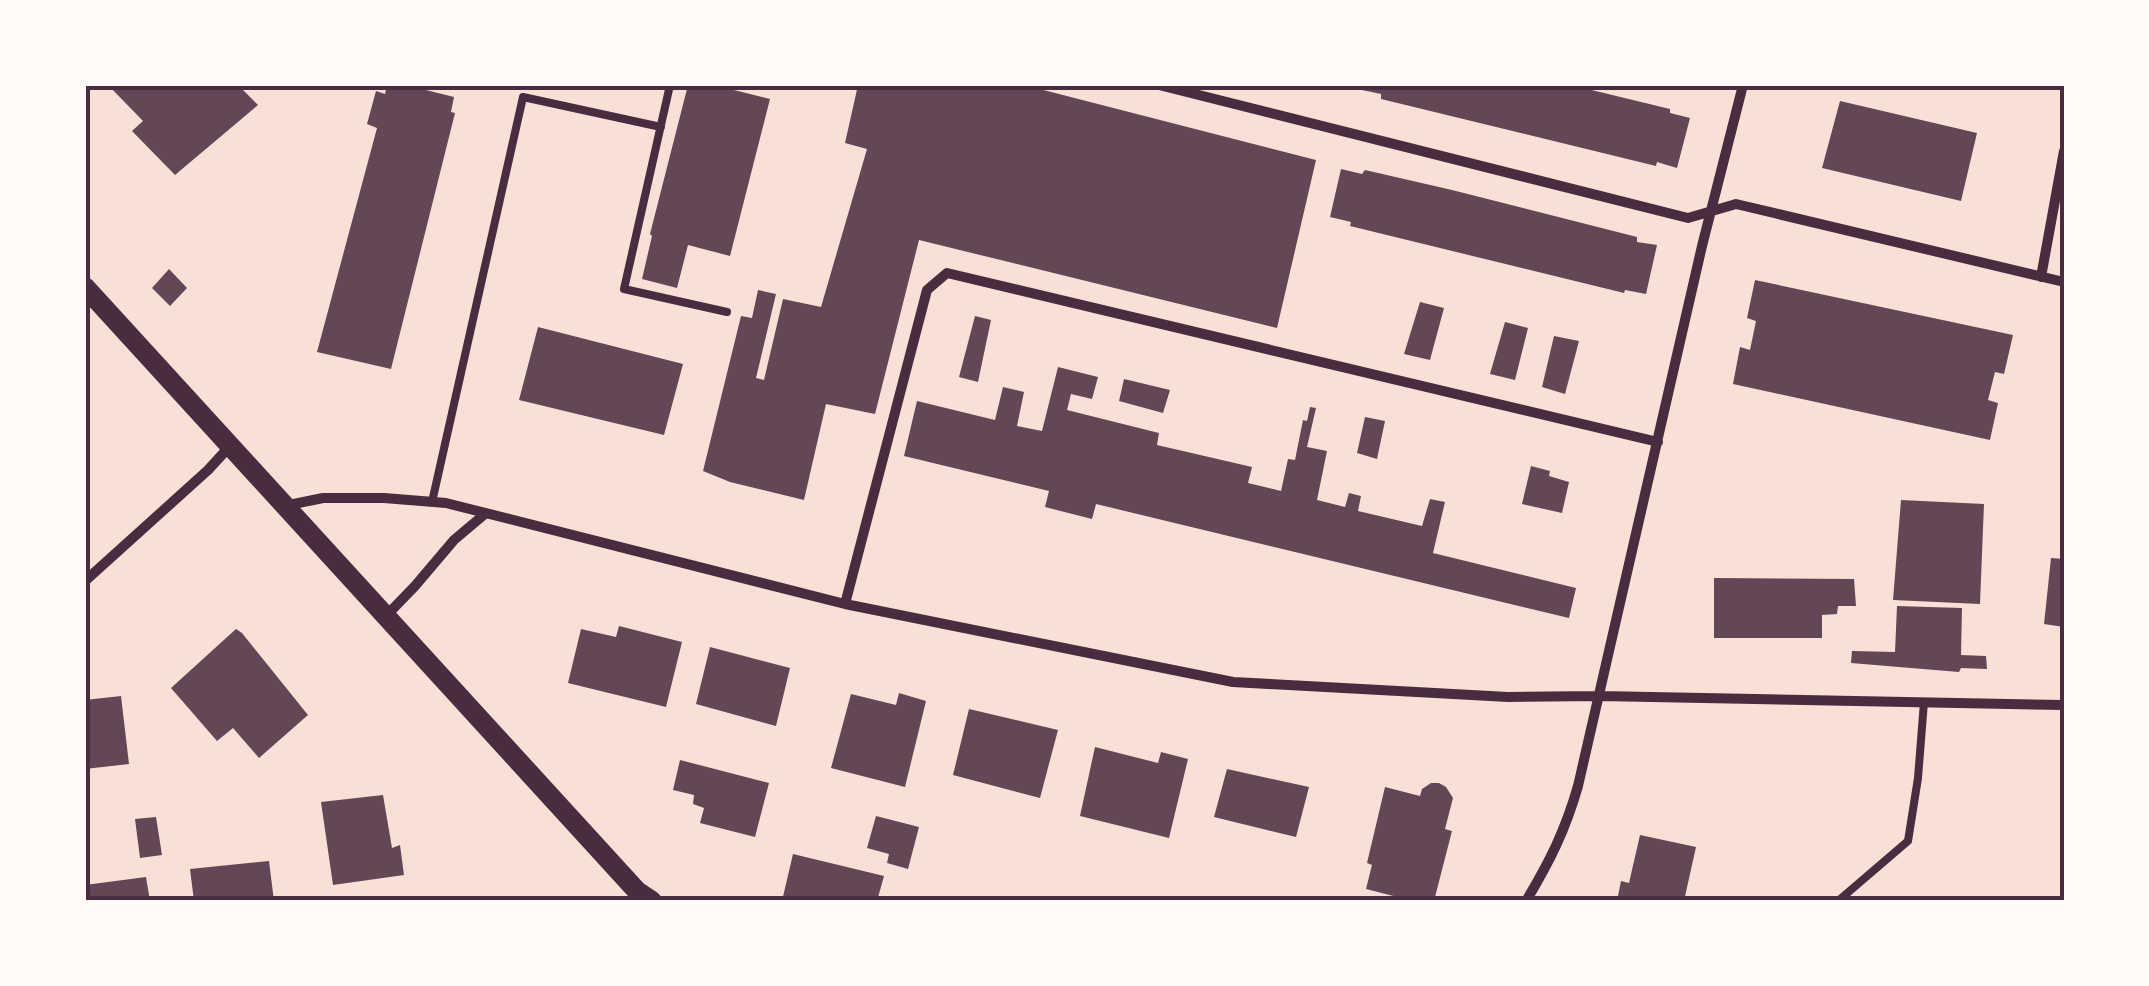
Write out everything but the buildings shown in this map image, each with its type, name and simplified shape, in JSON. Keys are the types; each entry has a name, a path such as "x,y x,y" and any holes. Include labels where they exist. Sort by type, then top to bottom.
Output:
{"main road":[{"path":"85,287 643,898"}],"street":[{"path":"1159,85 1688,218 1736,204 2064,282"},
{"path":"1526,901 1568,820 1743,85"},
{"path":"2041,277 2064,151"},
{"path":"845,604 927,290 947,273 1658,442"},
{"path":"85,581 231,446"},
{"path":"283,506 324,498 446,503 845,604 1233,682 1508,697 2064,705"},
{"path":"385,617 454,540 486,513"}],"lane":[{"path":"670,85 624,289 727,312"},
{"path":"432,502 523,97 660,127"},
{"path":"1838,901 1908,841 1924,702"}]}
